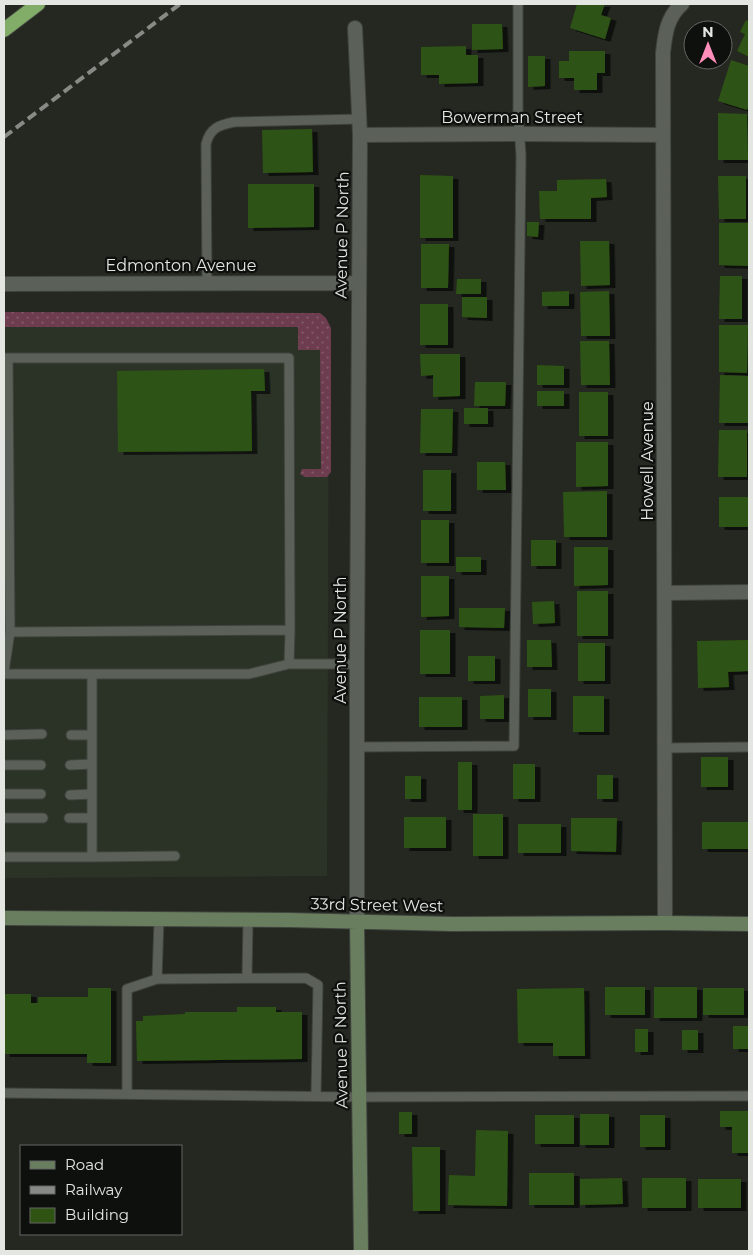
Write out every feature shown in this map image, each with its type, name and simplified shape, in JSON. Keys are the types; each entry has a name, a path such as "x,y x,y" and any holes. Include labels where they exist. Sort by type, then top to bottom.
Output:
{"highway":[{"path":"4,30 38,4"}],"main road":[{"name":"33rd Street West","path":"4,918 452,924 749,924"},
{"name":"Avenue P North","path":"357,922 361,1251"}],"street":[{"name":"Howell Avenue","path":"665,923 663,53 666,29 674,10 682,4"},
{"name":"Avenue P North","path":"355,28 360,119 357,922"},
{"name":"Bowerman Street","path":"360,135 663,135"},
{"name":"Edmonton Avenue","path":"4,284 359,283"},
{"path":"665,593 749,592"}],"lane":[{"path":"357,747 514,746 521,155 519,134 518,4"},
{"path":"207,282 206,144 212,130 220,124 234,122 360,119"},
{"path":"289,664 289,358 6,358 10,632 4,673 249,674 289,664 357,664"},
{"path":"10,632 290,630"},
{"path":"92,674 92,857"},
{"path":"4,736 42,734"},
{"path":"71,735 92,735"},
{"path":"664,748 749,747"},
{"path":"70,765 92,764"},
{"path":"4,766 41,765"},
{"path":"4,794 41,794"},
{"path":"70,795 92,794"},
{"path":"4,818 43,818"},
{"path":"69,818 92,818"},
{"path":"4,857 175,856"},
{"path":"157,979 159,920"},
{"path":"247,978 248,920"},
{"path":"127,1094 127,990 157,979 306,978 318,985 316,1096"},
{"path":"4,1093 360,1097 749,1096"}],"shaded area":[{"path":"4,312 320,313 326,318 331,328 331,472 327,477 305,477 300,474 302,469 321,469 320,350 298,350 298,327 4,327"},
{"path":"4,315 315,315 329,330 327,876 4,878"}],"building":[{"path":"577,4 605,4 601,15 611,18 605,39 570,28"},
{"path":"746,20 749,22 749,57 737,51 745,34 740,32"},
{"path":"472,24 502,24 503,49 472,50"},
{"path":"466,46 466,55 478,55 478,83 439,84 439,75 421,75 421,47"},
{"path":"569,51 605,51 605,73 597,73 597,90 574,90 574,78 559,78 559,61 569,61"},
{"path":"528,56 545,56 545,86 528,87"},
{"path":"733,61 749,66 749,104 747,110 718,101 728,70 733,70"},
{"path":"718,113 747,114 748,160 718,160"},
{"path":"312,129 313,172 263,173 262,130"},
{"path":"420,175 453,176 453,238 420,238"},
{"path":"718,176 746,176 746,219 719,219"},
{"path":"606,179 607,197 591,198 591,219 540,219 539,191 557,191 557,180"},
{"path":"248,184 314,184 314,227 248,228"},
{"path":"527,222 539,222 538,237 527,236"},
{"path":"719,223 749,223 749,266 719,265"},
{"path":"580,241 609,241 610,285 581,286"},
{"path":"421,244 449,244 448,288 421,288"},
{"path":"720,276 742,276 742,319 719,319"},
{"path":"457,279 481,279 481,294 456,294"},
{"path":"569,291 569,306 542,306 542,292"},
{"path":"609,291 610,336 581,336 580,292"},
{"path":"462,297 487,297 487,318 462,317"},
{"path":"420,304 448,304 448,345 420,345"},
{"path":"719,325 748,325 747,373 719,372"},
{"path":"580,341 609,341 610,385 581,385"},
{"path":"420,354 460,354 460,396 433,397 433,375 421,376"},
{"path":"537,365 564,366 564,385 537,385"},
{"path":"264,369 265,391 251,391 252,451 118,452 117,371"},
{"path":"720,375 748,376 748,423 719,423"},
{"path":"475,382 506,382 505,406 474,406"},
{"path":"537,391 564,391 564,406 537,406"},
{"path":"579,392 608,392 608,436 579,436"},
{"path":"464,408 488,408 488,424 464,424"},
{"path":"421,409 453,409 452,453 420,453"},
{"path":"719,430 747,430 747,477 718,477"},
{"path":"576,442 608,442 608,486 576,487"},
{"path":"477,462 505,462 506,490 477,490"},
{"path":"423,470 451,470 451,511 423,511"},
{"path":"607,491 607,537 564,537 563,492"},
{"path":"719,497 749,497 749,527 719,527"},
{"path":"421,520 449,520 449,563 421,563"},
{"path":"531,540 556,540 556,566 531,566"},
{"path":"574,547 608,547 608,585 574,586"},
{"path":"456,557 481,557 481,572 456,572"},
{"path":"421,576 449,576 449,616 421,617"},
{"path":"577,591 608,591 608,636 577,636"},
{"path":"554,601 555,623 533,624 532,602"},
{"path":"459,608 505,608 504,628 459,627"},
{"path":"420,630 450,630 450,674 420,674"},
{"path":"527,640 551,640 552,667 527,667"},
{"path":"749,640 749,671 728,672 729,687 698,688 697,641"},
{"path":"578,643 605,643 605,681 578,681"},
{"path":"468,656 495,656 495,681 468,681"},
{"path":"528,689 551,689 551,717 528,717"},
{"path":"504,695 504,719 480,719 480,696"},
{"path":"573,696 604,696 604,732 573,732"},
{"path":"419,697 462,697 462,727 419,727"},
{"path":"701,757 728,757 728,787 701,787"},
{"path":"458,762 472,762 472,810 458,810"},
{"path":"513,764 535,764 535,799 513,799"},
{"path":"597,775 613,775 613,799 597,799"},
{"path":"405,776 421,776 421,799 405,799"},
{"path":"473,814 503,814 503,856 473,856"},
{"path":"404,817 446,817 446,848 404,848"},
{"path":"571,818 617,818 616,852 571,851"},
{"path":"702,822 749,822 749,849 702,849"},
{"path":"518,824 561,824 561,853 518,853"},
{"path":"605,987 645,987 645,1015 605,1015"},
{"path":"654,987 697,987 697,1018 654,1018"},
{"path":"88,988 111,988 111,1063 87,1063 87,1054 4,1054 4,994 31,994 31,1003 38,1003 38,997 88,997"},
{"path":"584,988 585,1056 553,1056 553,1043 518,1043 517,989"},
{"path":"703,988 744,988 744,1015 703,1015"},
{"path":"237,1007 276,1007 276,1012 302,1012 302,1059 137,1061 136,1021 143,1021 143,1016 185,1014 185,1012 237,1012"},
{"path":"733,1026 748,1026 748,1049 733,1049"},
{"path":"635,1029 648,1029 648,1052 635,1052"},
{"path":"682,1030 698,1030 698,1050 682,1050"},
{"path":"720,1111 749,1111 749,1153 732,1153 732,1127 720,1127"},
{"path":"399,1112 412,1112 412,1134 399,1134"},
{"path":"580,1114 609,1114 609,1145 580,1145"},
{"path":"535,1115 574,1115 574,1144 535,1144"},
{"path":"640,1115 665,1115 665,1147 640,1147"},
{"path":"476,1130 508,1131 507,1206 448,1205 449,1175 475,1176"},
{"path":"412,1147 440,1147 440,1211 413,1211"},
{"path":"529,1173 574,1173 574,1205 529,1205"},
{"path":"622,1178 623,1204 580,1205 580,1179"},
{"path":"642,1178 686,1178 686,1208 642,1208"},
{"path":"698,1179 741,1179 741,1208 698,1208"}],"railway":[{"path":"4,137 180,4"}]}
